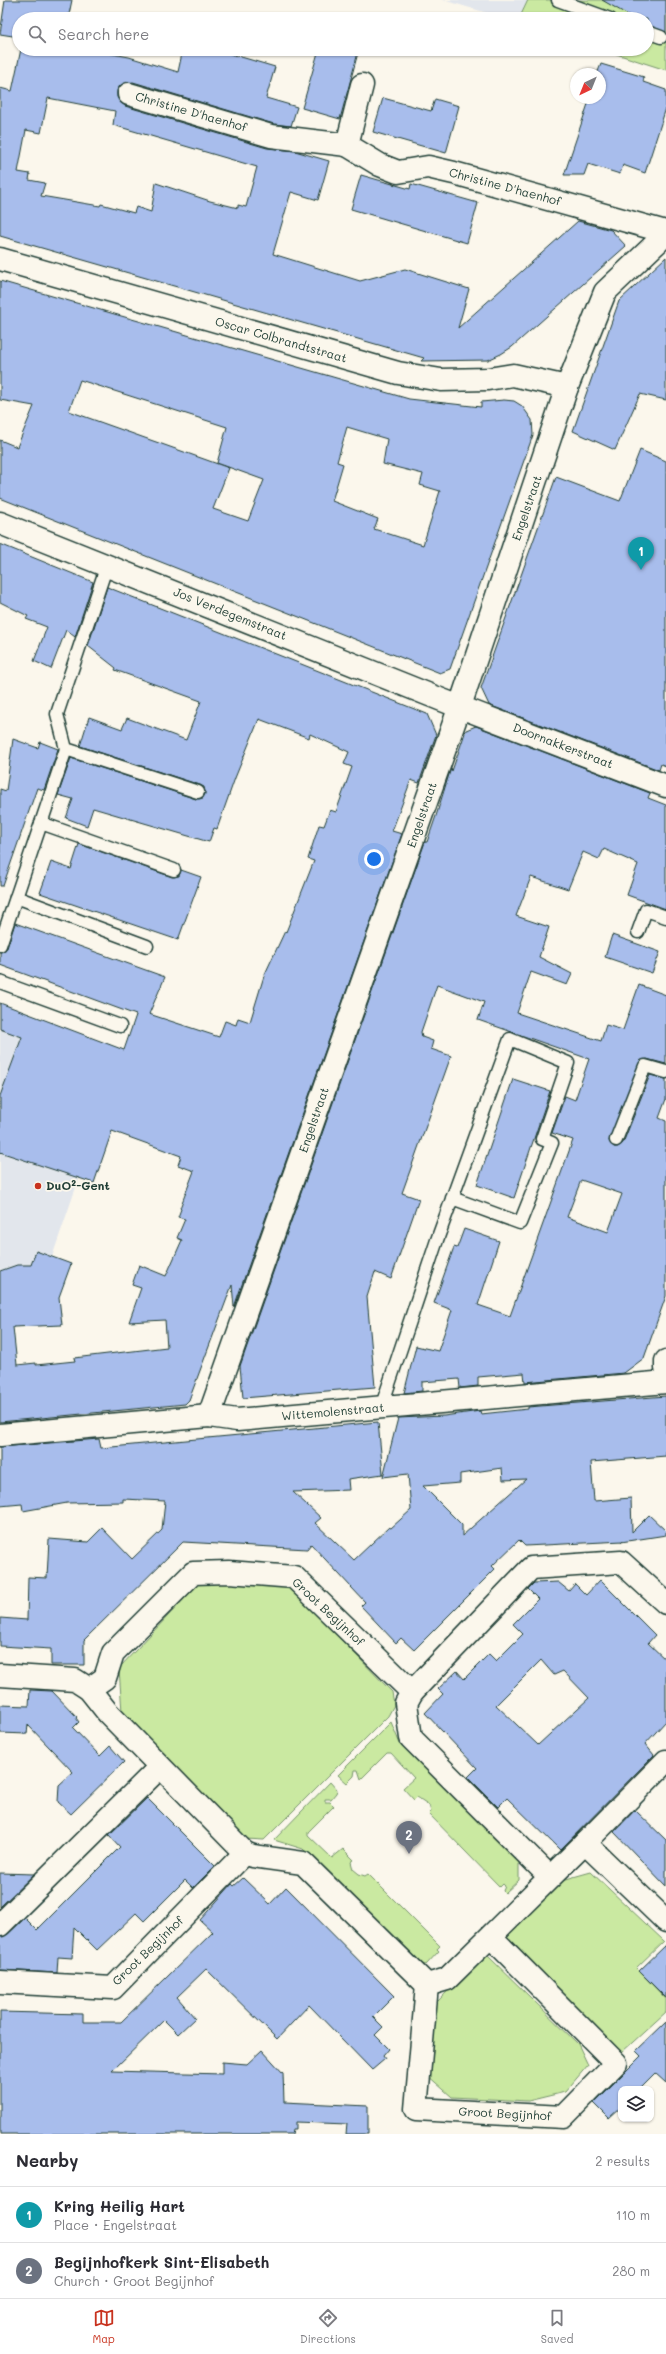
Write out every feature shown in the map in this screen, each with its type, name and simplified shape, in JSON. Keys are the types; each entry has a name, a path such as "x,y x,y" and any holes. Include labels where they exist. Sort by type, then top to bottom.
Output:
{"street":[{"path":"347,145 362,85"},
{"name":"Christine D'haenhof","path":"128,94 271,136 347,145 380,165 398,172 428,167 666,233"},
{"name":"Engelstraat","path":"209,1416 460,706 567,387 605,292 666,233"},
{"name":"Oscar Colbrandtstraat","path":"0,259 398,373 441,380 488,379 513,376 567,387"},
{"name":"Jos Verdegemstraat","path":"0,523 460,706"},
{"name":"Doornakkerstraat","path":"460,706 666,786"},
{"path":"666,1361 666,1368"},
{"name":"Wittemolenstraat","path":"0,1435 209,1416 237,1420 666,1382"},
{"path":"550,1877 411,1738 406,1703 412,1692 531,1568 621,1562 666,1603"},
{"name":"Groot Begijnhof","path":"89,1689 105,1678 113,1654 193,1573 229,1572 294,1576 412,1692"},
{"path":"0,1675 75,1680 89,1689 108,1713 246,1853 253,1856 303,1863 427,1985 447,1979 491,1937 666,1761"},
{"path":"0,1925 160,1767"},
{"path":"585,1843 666,1921"},
{"name":"Groot Begijnhof","path":"0,1982 113,1988 246,1853"},
{"name":"Groot Begijnhof","path":"427,1985 416,2110 563,2117 616,2062 491,1937"}],"lane":[{"path":"558,0 591,12"},
{"path":"654,34 661,37"},
{"path":"0,945 66,749 57,714 107,565"},
{"path":"66,749 198,792"},
{"path":"41,823 174,870"},
{"path":"16,897 147,946"},
{"path":"638,932 646,910 666,917"},
{"path":"0,982 120,1026"},
{"path":"381,1408 452,1198 510,1039 568,1062 542,1139 552,1143 520,1223 452,1198"},
{"path":"616,1140 645,1066 666,1072"}],"shaded area":[{"path":"443,0 528,0 522,12 484,12"},
{"name":"DuO²-Gent","path":"0,1029 117,1072 163,1149 97,1126 52,1257 71,1264 59,1297 36,1288 22,1327 0,1329"}],"green space":[{"path":"528,0 666,0 666,70 623,56 654,56 654,12 522,12"},
{"path":"200,1582 289,1586 392,1692 394,1705 388,1716 264,1840 246,1839 122,1712 119,1668"},
{"path":"391,1722 400,1744 519,1863 519,1880 505,1893 503,1891 505,1886 503,1884 500,1887 429,1814 431,1812 429,1805 417,1797 414,1800 403,1788 414,1778 391,1753 387,1753 361,1779 358,1770 355,1770 354,1776 347,1783 338,1775"},
{"path":"330,1782 337,1790 331,1799 325,1799 325,1802 330,1802 334,1806 308,1832 308,1835 332,1858 343,1849 354,1860 351,1862 353,1869 359,1874 365,1876 368,1874 440,1946 437,1949 439,1951 426,1965 422,1964 303,1849 274,1840"},
{"path":"591,1872 664,1941 636,1968 666,1999 666,2012 622,2052 504,1937 559,1881"},
{"path":"485,1953 578,2044 588,2065 565,2092 528,2101 452,2097 427,2075 436,2003"}],"building":[{"path":"5,0 72,0 69,12 12,12 12,36 0,34"},
{"path":"602,0 666,0 666,32 654,28 654,12 623,12"},
{"path":"20,56 124,56 178,72 181,56 238,56 275,67 266,98 297,107 291,126 274,124 133,82 121,85 117,90 117,97 125,106 267,148 295,151 329,161 318,200 291,192 273,254 360,281 405,269 469,289 458,328 578,221 611,230 626,246 512,347 501,354 488,360 421,361 424,358 0,236 0,88 12,91","holes":["48,98 115,111 113,125 257,167 246,207 238,205 238,208 210,201 156,183 151,212 136,207 134,213 101,204 100,206 41,196 45,183 29,180 30,174 18,172 26,130 41,133"]},
{"path":"317,56 357,56 340,119 302,108"},
{"path":"601,64 644,77 643,82 666,90 666,108 645,173 623,165 620,174 588,164 584,175 564,175 588,104 606,104 606,68 599,68"},
{"path":"383,98 431,111 435,99 459,106 446,153 373,132"},
{"path":"361,175 410,189 411,184 478,203 467,243 351,209"},
{"path":"666,257 666,400 640,394 615,450 573,431 619,301"},
{"path":"0,281 409,399 481,407 481,402 504,400 514,401 522,406 532,420 533,435 450,669 440,673 0,498 0,440 17,447 34,406 0,400","holes":["80,380 227,427 217,463 264,480 248,521 213,509 229,468 69,411","347,427 387,439 383,464 423,474 420,485 440,491 423,545 374,529 378,519 332,501 343,464 337,462"]},
{"path":"640,450 666,461 666,766 661,764 659,770 489,705 481,688 556,477 620,501"},
{"path":"0,544 93,582 75,637 66,630 51,669 34,661 47,627 26,619 28,616 0,602"},
{"path":"107,587 427,714 436,735 419,783 411,780 392,831 402,834 234,1307 232,1285 189,1400 185,1404 0,1422 0,1271 17,1265 31,1265 36,1251 71,1264 59,1297 62,1325 13,1327 17,1365 36,1363 36,1365 75,1361 74,1358 167,1347 165,1320 129,1322 141,1288 132,1285 139,1265 166,1276 182,1240 177,1238 185,1219 178,1217 194,1171 178,1165 181,1156 112,1131 94,1183 0,1152 0,1096 22,1037 0,1029 0,1003 124,1050 136,1015 0,965 0,952 7,948 15,923 165,977 149,1014 219,1037 225,1021 236,1025 238,1018 250,1022 264,976 285,931 286,932 314,861 308,859 319,825 324,826 330,810 336,812 352,767 344,764 349,752 310,734 309,738 259,719 235,778 217,829 214,828 209,842 93,808 87,826 66,818 73,799 58,795 71,758 196,799 203,798 205,794 204,787 200,785 80,746 89,717 122,729 127,718 186,740 201,701 115,670 116,668 88,646"},
{"path":"476,726 650,793 648,798 666,805 666,909 627,895 638,864 604,849 599,859 583,852 568,889 531,877 516,916 549,927 539,957 572,974 567,985 531,972 517,1013 601,1041 606,1025 623,1030 639,985 666,995 666,1064 647,1059 640,1061 609,1141 614,1147 618,1147 623,1143 650,1075 666,1079 666,1099 659,1118 666,1121 666,1296 644,1358 624,1373 525,1382 524,1373 478,1377 478,1386 460,1388 459,1379 422,1382 422,1391 404,1393 416,1346 438,1351 452,1310 434,1303 454,1247 457,1248 464,1229 499,1241 478,1305 510,1316 573,1140 552,1133 565,1096 575,1100 589,1059 478,1020 484,1002 437,985 421,1032 422,1037 433,1041 431,1049 451,1056 402,1193 419,1199 391,1279 375,1272 367,1297 375,1387 243,1398 240,1366 425,842 427,842 451,768 452,771 466,730","holes":["581,1180 622,1194 608,1232 567,1217"]},
{"path":"13,739 38,748 40,742 58,749 44,790 37,788 3,886 0,886 0,789 6,791"},
{"path":"79,844 172,877 179,876 181,870 201,877 178,940 40,893 51,862 71,869"},
{"path":"612,935 660,952 652,973 605,957"},
{"path":"513,1079 550,1091 514,1198 477,1185"},
{"path":"666,1396 666,1456 591,1462 594,1501 631,1498 632,1532 649,1515 666,1531 666,1535 621,1542 623,1541 525,1546 519,1540 492,1566 495,1569 414,1650 401,1638 396,1643 361,1606 365,1602 311,1544 307,1549 183,1542 84,1640 84,1665 51,1665 51,1649 0,1646 0,1618 27,1620 28,1577 47,1578 49,1539 88,1542 102,1528 132,1559 162,1530 165,1501 123,1499 123,1502 67,1503 23,1511 22,1504 0,1506 0,1447 99,1439 101,1448 378,1422 383,1474 348,1479 349,1490 293,1492 321,1518 315,1523 354,1560 389,1527 391,1528 411,1510 408,1474 383,1477 398,1418 444,1416 480,1411 481,1414 528,1409 528,1407","holes":["502,1468 503,1480 526,1479 462,1536 462,1525 423,1486 460,1483 460,1474"]},
{"path":"600,1580 655,1635 648,1643 666,1660 666,1721 645,1744 654,1755 560,1850 507,1798 498,1807 468,1777 477,1768 425,1713 443,1694 438,1689 457,1671 464,1679 489,1654 496,1661 523,1634 513,1624 538,1599 528,1589 534,1583 558,1582 569,1591 575,1584 586,1595","holes":["541,1660 554,1675 563,1671 589,1698 538,1745 496,1705"]},
{"path":"30,1690 52,1691 77,1717 76,1718 79,1722 73,1728 100,1756 110,1746 124,1762 71,1814 58,1802 59,1785 73,1772 28,1725 27,1734 0,1733 0,1705 29,1706"},
{"path":"147,1798 215,1866 193,1888 185,1880 144,1921 136,1913 97,1950 74,1927 72,1958 58,1957 57,1973 0,1970 0,1937 8,1934 25,1918 37,1930 120,1847 109,1835"},
{"path":"635,1810 666,1840 666,1886 614,1832"},
{"path":"0,1873 34,1874 0,1907"},
{"path":"243,1878 270,1904 286,1887 394,1996 373,2017 383,2027 375,2035 389,2049 383,2056 385,2059 372,2070 309,2005 277,2039 206,1969 177,1997 195,2018 178,2034 164,2020 112,2071 222,2074 222,2062 247,2064 262,2050 283,2073 284,2102 368,2106 368,2134 346,2134 347,2124 296,2122 296,2129 293,2129 292,2134 0,2134 0,2012 83,2014 83,2022 121,2022 213,1932 200,1920 232,1884 234,1886"},
{"path":"666,1945 666,1998 639,1971"},
{"path":"666,2022 666,2083 655,2073 642,2086 618,2086 618,2110 609,2118 594,2103 641,2056 636,2051"}],"place":[{"name":"Kring Heilig Hart","path":"641,570"},
{"name":"DuO²-Gent","path":"38,1186"},
{"name":"Begijnhofkerk Sint-Elisabeth","path":"409,1854"}]}
